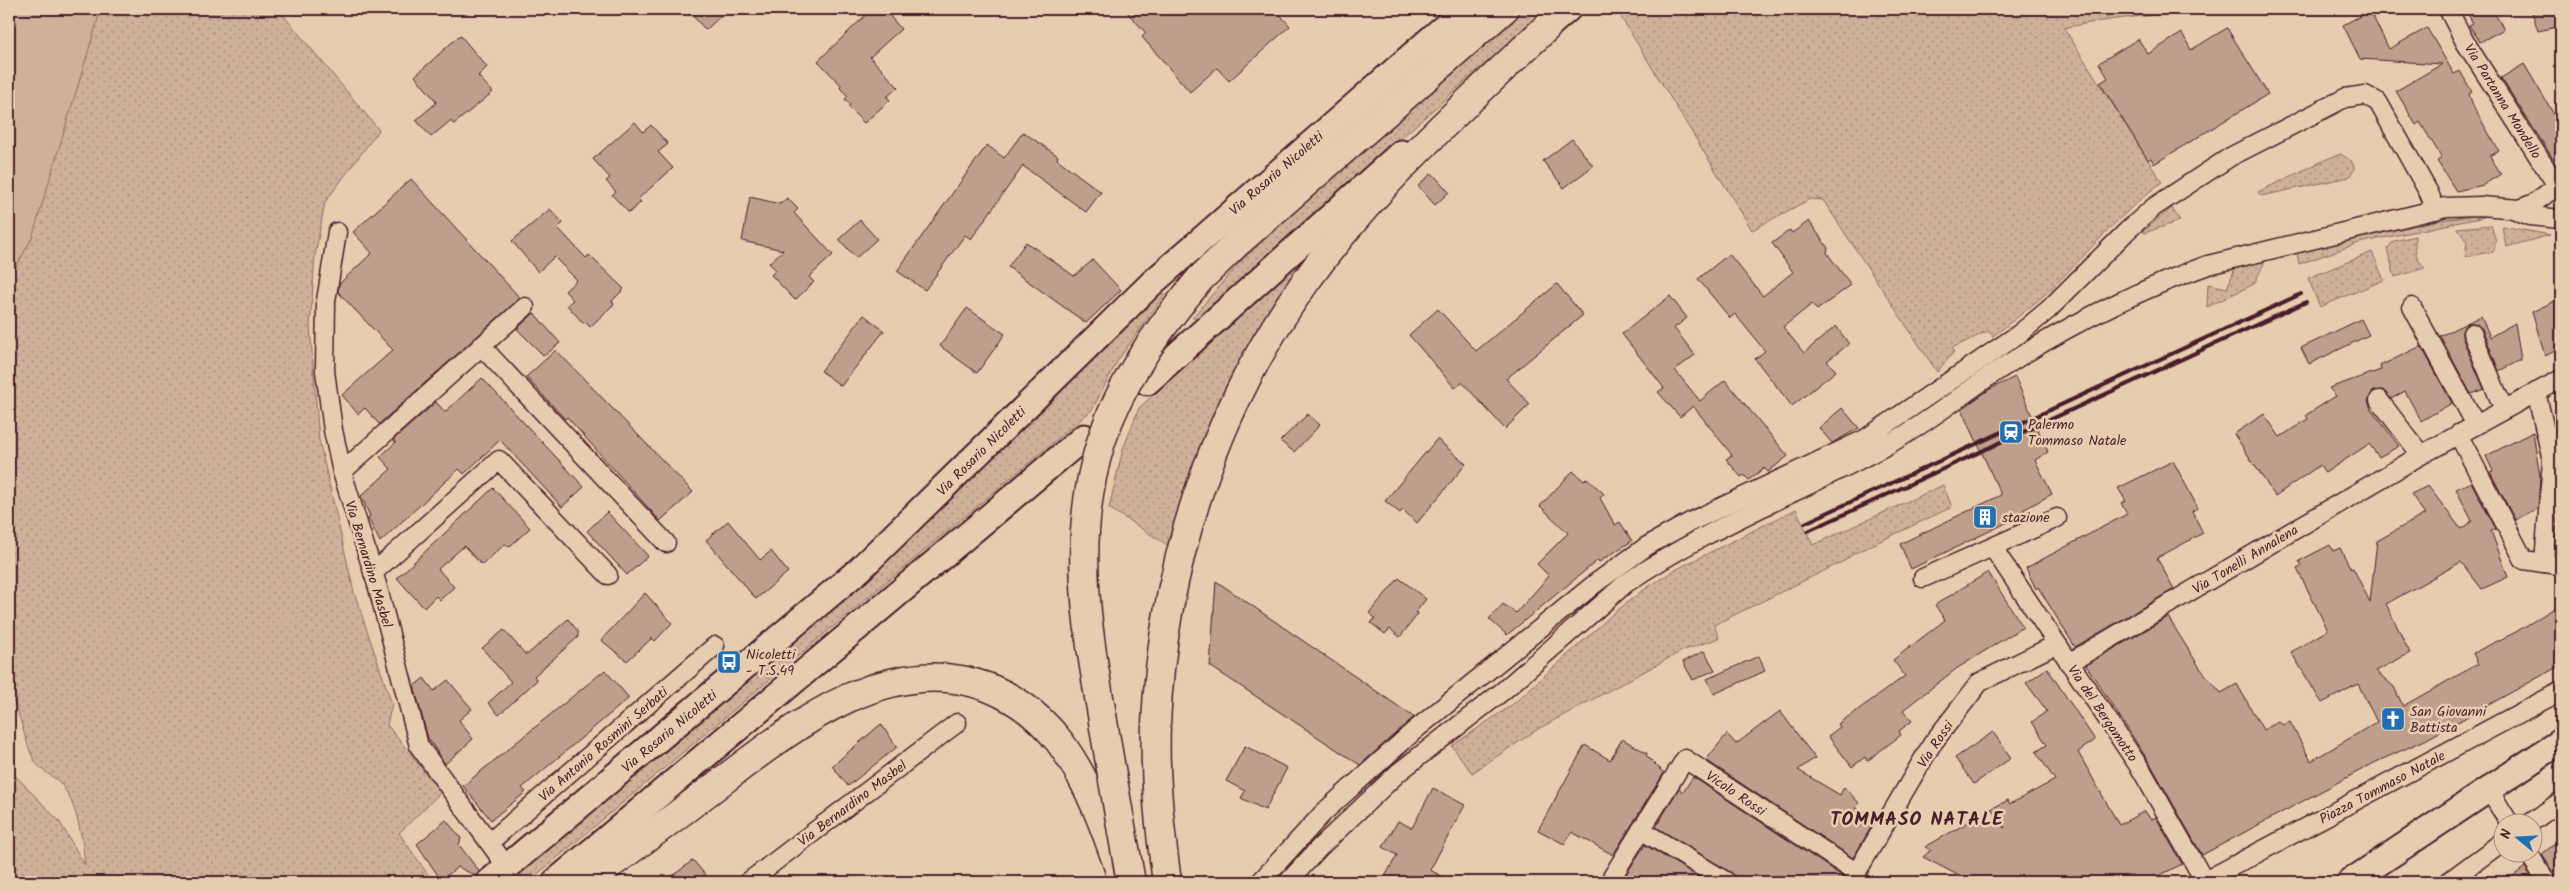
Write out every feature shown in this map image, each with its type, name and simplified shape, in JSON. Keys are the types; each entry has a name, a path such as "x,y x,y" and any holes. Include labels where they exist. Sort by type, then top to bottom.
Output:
{"highway":[{"path":"1131,882 1085,605 1085,516 1101,442 1128,379 1170,315 1200,279 1236,244 1504,9"},
{"path":"1166,882 1161,834 1156,726 1167,615 1190,524 1206,473 1250,373 1272,332 1306,280 1349,226 1385,186 1450,120 1547,27"},
{"path":"585,882 790,732 853,696 900,681 926,678 951,678 974,683 996,691 1014,700 1045,724 1072,760 1089,791 1124,882"}],"main road":[{"name":"Via Rosario Nicoletti","path":"498,875 859,570 1152,283 1465,9"},
{"path":"1147,382 1350,197 1568,9"},
{"path":"555,882 1084,437"},
{"path":"2350,882 2561,740"}],"street":[{"name":"Via Partanna Mondello","path":"2448,9 2465,42 2559,189"},
{"path":"1260,882 1338,799 1440,709 1597,582 1648,546 1690,522 1840,452 1912,408 2018,334 2048,310 2128,230 2154,207 2230,157 2345,98 2365,96 2373,98 2381,107 2436,210"},
{"path":"1288,882 1319,848 1399,772 1502,691 1602,603 1647,568 1892,442 2008,364 2119,302 2180,275 2216,263 2436,210 2473,206 2512,209 2527,207 2559,189"},
{"path":"2512,209 2530,216 2561,219"},
{"name":"Via Bernardino Masbel","path":"337,232 326,301 325,371 333,430 342,472 372,573 419,746 490,842 498,875"},
{"path":"342,472 525,307"},
{"path":"2412,307 2476,425"},
{"path":"2472,333 2504,410"},
{"path":"481,346 666,543"},
{"name":"Via Tonelli Annalena","path":"2069,663 2421,455 2561,379"},
{"path":"2536,392 2552,460 2544,564"},
{"path":"2379,400 2421,455"},
{"path":"2458,434 2524,560 2561,566"},
{"path":"372,573 499,460 608,575"},
{"path":"1923,578 2057,518"},
{"name":"Via del Bergamotto","path":"1993,548 2142,772 2204,882"},
{"name":"Via Rossi","path":"1854,878 1932,744 1980,682 2057,644"},
{"name":"Via Antonio Rosmini Serbati","path":"490,842 715,646"},
{"name":"Piazza Tommaso Natale","path":"2204,882 2561,691"},
{"name":"Via Bernardino Masbel","path":"748,882 957,723"},
{"name":"Vicolo Rossi","path":"1641,830 1685,758 1854,878"},
{"path":"2489,790 2504,814"},
{"path":"2542,815 2561,801"},
{"path":"1609,882 1641,830 1727,882"},
{"path":"2448,882 2492,849"},
{"path":"2535,864 2547,882"}],"shaded area":[{"path":"9,9 278,9 379,130 325,202 315,256 310,327 319,440 354,592 392,704 387,725 441,792 399,833 433,882 9,882 9,769 59,821 85,865 81,834 71,801 61,784 35,762 9,693"},
{"path":"9,9 101,9 32,238 9,279"},
{"path":"1518,9 1547,9 1288,238 1202,317 1192,318 1238,264 1283,221"},
{"path":"1616,9 2309,9 2155,15 2094,22 2064,28 2162,182 2120,219 2055,285 2032,305 1993,336 1988,331 1952,348 1954,352 1937,372 1823,200 1810,199 1752,230"},
{"path":"2341,154 2352,162 2355,169 2349,177 2261,196 2258,192 2329,158"},
{"path":"2172,208 2180,221 2144,233 2143,231"},
{"path":"2471,216 2484,217 2359,243 2299,264 2297,253 2434,221"},
{"path":"2491,225 2496,242 2494,251 2465,257 2467,242 2457,228"},
{"path":"2502,226 2550,235 2506,247"},
{"path":"1327,236 1169,546 1109,508 1123,449 1139,408"},
{"path":"2415,236 2417,257 2425,268 2395,277 2387,249 2394,241"},
{"path":"2372,252 2384,280 2320,307 2308,278"},
{"path":"2266,259 2254,284 2207,307 2208,284 2227,288 2234,271 2230,269"},
{"path":"1158,290 1165,294 1118,360 1092,410 528,882 507,882 674,745 842,601"},
{"path":"1943,485 1952,507 1853,554 1846,560 1714,625 1719,638 1682,651 1538,729 1472,773 1452,746 1513,704 1614,613 1642,591 1673,571 1796,509 1813,545"}],"building":[{"path":"686,9 728,9 706,30"},
{"path":"872,9 884,9 901,29 870,57 898,87 887,97 890,100 864,123 848,107 850,105 845,99 848,96 840,88 841,85 818,61"},
{"path":"1124,9 1275,9 1290,26 1229,81 1217,68 1190,92 1142,37 1146,33"},
{"path":"2465,9 2492,9 2504,29 2480,42 2469,25 2473,23"},
{"path":"2531,9 2561,9 2561,26 2538,31"},
{"path":"2370,11 2389,49 2427,28 2454,74 2460,71 2472,92 2469,94 2474,108 2499,151 2490,156 2501,174 2483,185 2456,191 2437,161 2442,158 2420,122 2416,125 2396,91 2442,64 2360,59 2343,25"},
{"path":"2227,28 2268,94 2154,164 2151,158 2148,160 2100,83 2108,78 2099,63 2138,39 2148,54 2182,33 2191,50"},
{"path":"460,35 487,67 478,76 493,92 454,124 450,121 431,137 416,120 436,103 415,76"},
{"path":"2524,64 2561,126 2561,171 2501,78"},
{"path":"635,122 643,132 651,125 668,144 658,152 673,168 638,199 641,202 629,213 612,195 616,192 606,181 610,178 593,159"},
{"path":"1023,132 1058,156 1057,159 1101,192 1086,212 1023,166 971,239 965,235 925,290 897,271 987,145 1004,158"},
{"path":"1572,139 1593,166 1564,188 1543,161"},
{"path":"1432,173 1449,192 1435,205 1418,186"},
{"path":"411,179 520,298 379,424 365,408 358,414 342,395 393,350 338,292 339,284 372,253 353,232"},
{"path":"750,197 780,204 787,198 798,209 794,213 833,255 809,277 814,282 795,300 771,275 776,270 769,263 783,250 742,241"},
{"path":"550,209 563,223 558,228 586,258 589,255 624,289 612,301 614,304 590,327 585,322 583,323 567,305 573,300 565,291 577,280 554,257 538,272 512,241"},
{"path":"860,220 877,239 856,258 839,239"},
{"path":"1809,221 1828,248 1827,253 1851,285 1817,310 1812,304 1783,327 1804,353 1836,326 1849,344 1827,361 1836,371 1792,406 1755,359 1765,351 1735,314 1730,318 1698,279 1729,254 1763,296 1793,272 1772,243 1790,230 1792,233"},
{"path":"1026,242 1074,276 1093,260 1121,290 1086,323 1008,267"},
{"path":"1557,284 1583,315 1506,379 1530,404 1505,429 1462,382 1455,388 1409,335 1438,309 1476,351"},
{"path":"1670,296 1687,318 1674,328 1695,355 1675,370 1700,401 1725,380 1788,456 1768,472 1764,468 1749,480 1744,475 1741,477 1726,459 1732,455 1693,406 1680,417 1658,392 1664,388 1622,334"},
{"path":"2561,298 2561,348 2545,356 2532,312"},
{"path":"967,308 1005,334 977,373 940,346"},
{"path":"534,313 560,343 544,356 517,329"},
{"path":"864,315 884,331 841,386 821,371"},
{"path":"2481,316 2490,337 2515,323 2521,360 2499,371 2482,328 2474,323 2468,323 2462,331 2462,337 2484,389 2471,394 2440,336"},
{"path":"2361,319 2369,335 2309,364 2301,348"},
{"path":"2421,346 2452,403 2421,421 2405,391 2391,399 2383,390 2373,391 2368,401 2371,409 2399,446 2379,457 2369,444 2325,473 2320,465 2275,496 2234,434 2264,414 2280,437 2308,419 2306,415 2336,396 2329,388 2381,370 2380,366"},
{"path":"556,350 693,492 660,521 567,417 565,419 526,377"},
{"path":"2015,377 2048,452 2035,460 2052,494 2023,510 2025,514 1911,569 1900,544 2001,495 1962,409 1990,389"},
{"path":"482,378 584,487 562,507 500,440 464,474 459,469 380,542 368,518 370,516 361,496 391,469 380,457 396,442 393,440 436,402 445,412"},
{"path":"1842,408 1859,428 1832,443 1819,428"},
{"path":"1308,414 1320,425 1294,452 1280,441"},
{"path":"2533,432 2540,476 2538,508 2515,520 2490,472 2493,471 2486,456"},
{"path":"1437,439 1466,464 1417,523 1403,510 1400,513 1385,501"},
{"path":"2173,461 2198,508 2192,511 2203,533 2157,558 2174,589 2075,647 2038,587 2036,589 2026,568 2127,514 2121,503 2126,501 2118,488"},
{"path":"1573,471 1584,481 1587,478 1604,494 1600,498 1615,525 1620,522 1632,541 1599,562 1598,560 1507,635 1489,619 1503,604 1516,613 1549,576 1537,564 1568,533 1540,506"},
{"path":"2471,482 2496,529 2491,531 2508,577 2482,589 2461,562 2386,604 2410,653 2376,671 2394,687 2403,706 2478,664 2473,653 2516,632 2561,604 2561,665 2425,740 2376,762 2202,855 2151,765 2086,665 2168,617 2200,668 2221,693 2237,684 2263,730 2278,722 2284,725 2290,722 2311,761 2377,722 2358,684 2322,703 2291,652 2328,630 2297,569 2302,566 2299,561 2330,545 2333,551 2340,548 2351,569 2353,568 2370,602 2377,541 2425,514 2411,494 2428,486 2461,529 2472,521 2456,489"},
{"path":"493,488 530,528 509,547 505,544 482,565 464,546 438,569 454,587 440,600 436,596 424,608 397,578"},
{"path":"607,512 648,556 627,575 587,531"},
{"path":"728,521 760,560 771,551 788,572 756,599 706,540"},
{"path":"1988,572 2023,627 1956,669 1903,710 1912,721 1899,731 1901,735 1867,761 1865,757 1852,767 1828,736 1840,727 1838,724 1905,676 1893,660 1945,620 1935,605"},
{"path":"1399,578 1426,599 1416,612 1418,614 1400,637 1390,629 1385,634 1371,623 1375,618 1369,613"},
{"path":"1216,581 1414,717 1360,765 1210,666"},
{"path":"645,593 672,623 655,641 652,638 627,661 601,640"},
{"path":"568,619 578,631 578,637 534,676 537,680 499,715 488,703 511,682 482,648 504,630 525,654 528,654"},
{"path":"1704,651 1715,670 1693,680 1683,662"},
{"path":"1759,656 1765,671 1714,694 1707,679"},
{"path":"2047,668 2095,740 2078,752 2119,825 2145,811 2151,820 2156,817 2182,864 2147,882 1971,882 1923,857 1931,850 1925,847 1981,815 2005,828 1991,809 2008,800 2010,804 2055,780 2036,752 2047,745 2032,722 2047,711 2026,683"},
{"path":"605,670 629,698 522,788 526,792 491,820 463,786"},
{"path":"424,678 434,691 448,680 472,709 459,720 473,739 445,764 428,738 414,686"},
{"path":"1780,711 1815,758 1798,770 1840,795 1844,787 1859,803 1856,808 1876,819 1853,858 1706,760 1727,734 1736,744"},
{"path":"881,724 897,747 848,786 832,766"},
{"path":"1993,732 2011,758 1974,784 1955,758"},
{"path":"1622,739 1647,753 1646,755 1664,773 1613,855 1572,832 1564,844 1538,830 1585,745 1610,760"},
{"path":"1245,746 1287,768 1265,810 1241,798 1245,791 1226,781"},
{"path":"1693,777 1842,876 1840,882 1738,882 1732,873 1656,827 1679,788 1683,792"},
{"path":"1433,788 1465,805 1430,870 1453,882 1382,882 1397,855 1383,847 1398,821 1412,828"},
{"path":"446,820 461,838 459,845 479,871 476,876 458,867 441,880 417,844"},
{"path":"2561,839 2561,882 2558,882 2542,854"},
{"path":"1645,845 1707,882 1621,882"},
{"path":"693,860 711,882 665,882"},
{"path":"2525,867 2535,882 2505,882"}],"railway":[{"path":"1805,523 2301,294"},
{"path":"1808,531 2306,302"}],"place":[{"name":"Palermo Tommaso Natale","path":"2011,432"},
{"name":"stazione","path":"1985,517"},
{"name":"Nicoletti - T.S.49","path":"729,662"},
{"name":"San Giovanni Battista","path":"2393,719"}],"district":[{"name":"TOMMASO NATALE","path":"1917,818"}]}
